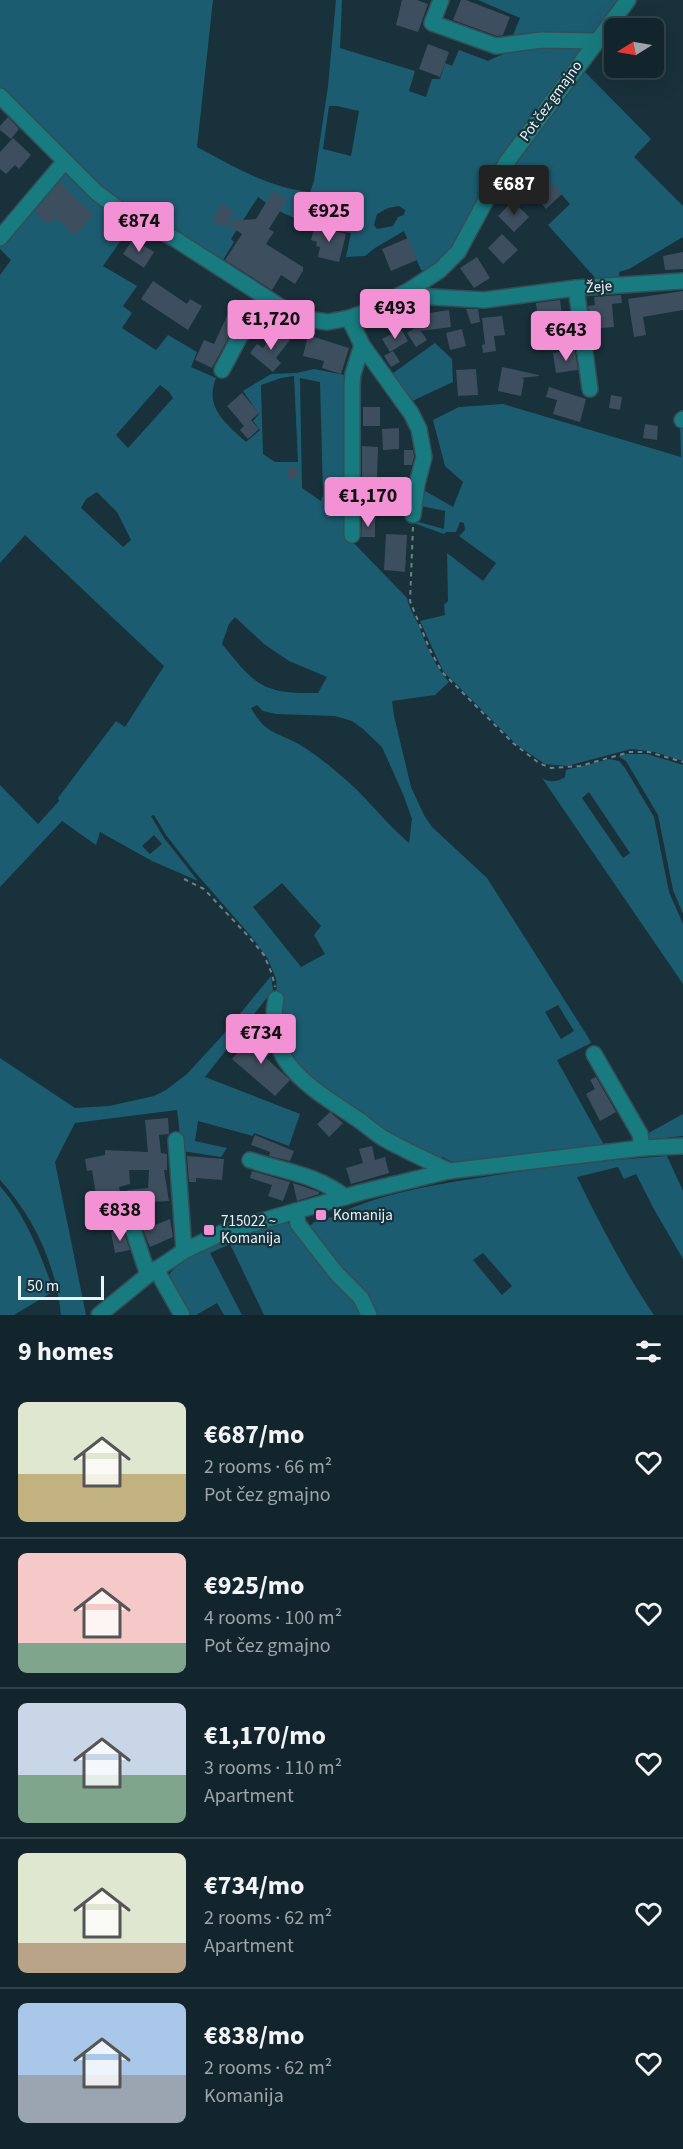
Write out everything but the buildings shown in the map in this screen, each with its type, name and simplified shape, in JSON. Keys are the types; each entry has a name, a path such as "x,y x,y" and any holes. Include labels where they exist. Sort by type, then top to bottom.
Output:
{"street":[{"path":"441,0 432,23 496,46 542,40 596,41"},
{"name":"Pot čez gmajno","path":"0,96 96,192 117,208 175,239 284,309 305,319 328,322 369,311 410,290 440,270 458,252 506,163 628,0"},
{"path":"0,238 64,161"},
{"name":"Žeje","path":"410,290 415,296 484,300 576,288 683,281"},
{"path":"576,288 590,389"},
{"path":"281,325 284,309"},
{"path":"349,318 362,345 411,413 419,429 424,457 417,484 413,515"},
{"path":"222,370 240,336 246,330 305,319"},
{"path":"351,535 352,385 362,345"},
{"path":"276,999 273,1015 275,1037 284,1058 293,1071 310,1087 381,1137 449,1171"},
{"path":"594,1054 640,1134 642,1148"},
{"path":"176,1140 184,1251"},
{"path":"99,1315 152,1272 184,1251 222,1233 296,1211 449,1171 642,1148 683,1146"},
{"path":"250,1160 312,1178 332,1186 345,1197"},
{"path":"296,1211 298,1224 337,1274 361,1298 369,1315"},
{"path":"129,1217 152,1272 182,1315"}],"path":[{"path":"413,515 410,601 430,650 442,672 513,742 539,763 551,768 580,766 630,752 648,753 683,762"},
{"path":"184,879 204,889 264,956 272,974 276,999"}],"shaded area":[{"path":"0,0 213,0 197,147 265,181 310,192 314,181 328,86 336,0 342,0 340,48 415,71 409,91 426,97 432,79 440,79 445,63 452,66 459,50 488,61 512,51 533,47 581,48 581,53 575,58 575,63 452,250 427,272 421,270 404,231 365,256 346,257 351,233 302,221 279,211 258,197 231,239 234,242 220,265 118,205 0,90","holes":["329,106 359,111 351,156 323,149","399,206 405,210 404,215 398,217 393,226 377,229 374,225 377,214 388,208"]},
{"path":"478,0 622,0 607,18 604,18 604,21 595,32 590,34 511,40 520,18"},
{"path":"585,72 651,139 634,157 683,206 683,237 629,269 619,272 620,282 598,281 548,225 570,204 544,175 532,184 514,166 513,161 578,74 582,76"},
{"path":"65,170 133,223 103,266 137,286 123,306 132,313 122,328 156,350 168,335 197,352 191,367 216,378 213,389 215,406 225,421 246,442 260,430 253,421 259,414 243,391 271,374 296,373 314,369 350,376 348,537 407,598 431,654 449,682 435,695 392,701 411,787 432,827 487,878 588,1037 591,1043 557,1060 604,1145 459,1163 443,1157 433,1159 412,1149 313,1085 280,1043 276,979 268,959 194,871 166,835 154,815 151,816 164,838 198,881 152,861 100,832 96,845 62,821 0,887 0,785 38,824 59,801 58,798 116,721 125,727 164,666 25,535 0,563 0,275 11,260 0,249 0,245","holes":["294,376 298,462 275,462 263,454 261,385","300,378 320,382 323,494 321,501 302,488","160,385 173,398 128,448 116,435","97,492 117,512 131,540 123,547 81,508 86,499","235,617 264,644 289,661 327,677 318,693 285,692 272,689 262,685 244,670 222,644 229,624","257,705 263,711 276,714 335,716 352,721 363,729 382,747 403,794 412,819 409,843 330,766 302,746 273,732 251,708","154,835 162,844 150,854 142,846","282,883 321,926 314,935 325,954 301,967 253,907","558,1005 574,1031 561,1039 545,1012"]},
{"path":"435,343 452,359 453,382 408,403 389,376"},
{"path":"503,404 681,457 680,422 683,422 683,761 655,752 631,749 567,766 545,764 517,745 443,671 420,621 445,615 444,605 448,601 447,553 483,581 496,563 459,536 465,530 464,523 460,522 456,532 444,534 416,524 420,488 453,507 463,482 445,466 433,420 459,407","holes":["421,506 445,511 444,529 419,522"]},
{"path":"647,754 683,765 683,914 673,890 658,815 626,761 618,756"},
{"path":"610,759 619,761 654,817 669,892 683,924 683,984 542,778 551,781 559,780 565,777 566,770","holes":["589,792 630,853 623,858 582,798"]},
{"path":"271,976 273,990 205,1077 300,1114 289,1146 254,1133 253,1136 198,1121 195,1141 227,1148 221,1157 182,1151 177,1110 75,1123 55,1162 86,1315 61,1315 54,1278 41,1243 23,1210 0,1180 0,1058 75,1108 109,1106 154,1096 187,1074"},
{"path":"683,1114 683,1136 647,1140 643,1136"},
{"path":"667,1156 683,1191 683,1259 636,1174 624,1179 618,1167 577,1177 613,1247 654,1315 373,1315 310,1234 310,1226 315,1222 370,1201 407,1191 530,1170","holes":["483,1253 512,1286 502,1295 473,1260"]},
{"path":"0,1186 25,1223 54,1291 14,1315 0,1315"},
{"path":"287,1222 303,1237 359,1302 362,1315 264,1315 230,1244 210,1253 242,1315 224,1315 217,1303 196,1315 186,1315 167,1280 174,1269 186,1258 219,1241"}],"place":[{"name":"Komanija","path":"321,1215"},
{"name":"715022 ~ Komanija","path":"209,1230"}]}
